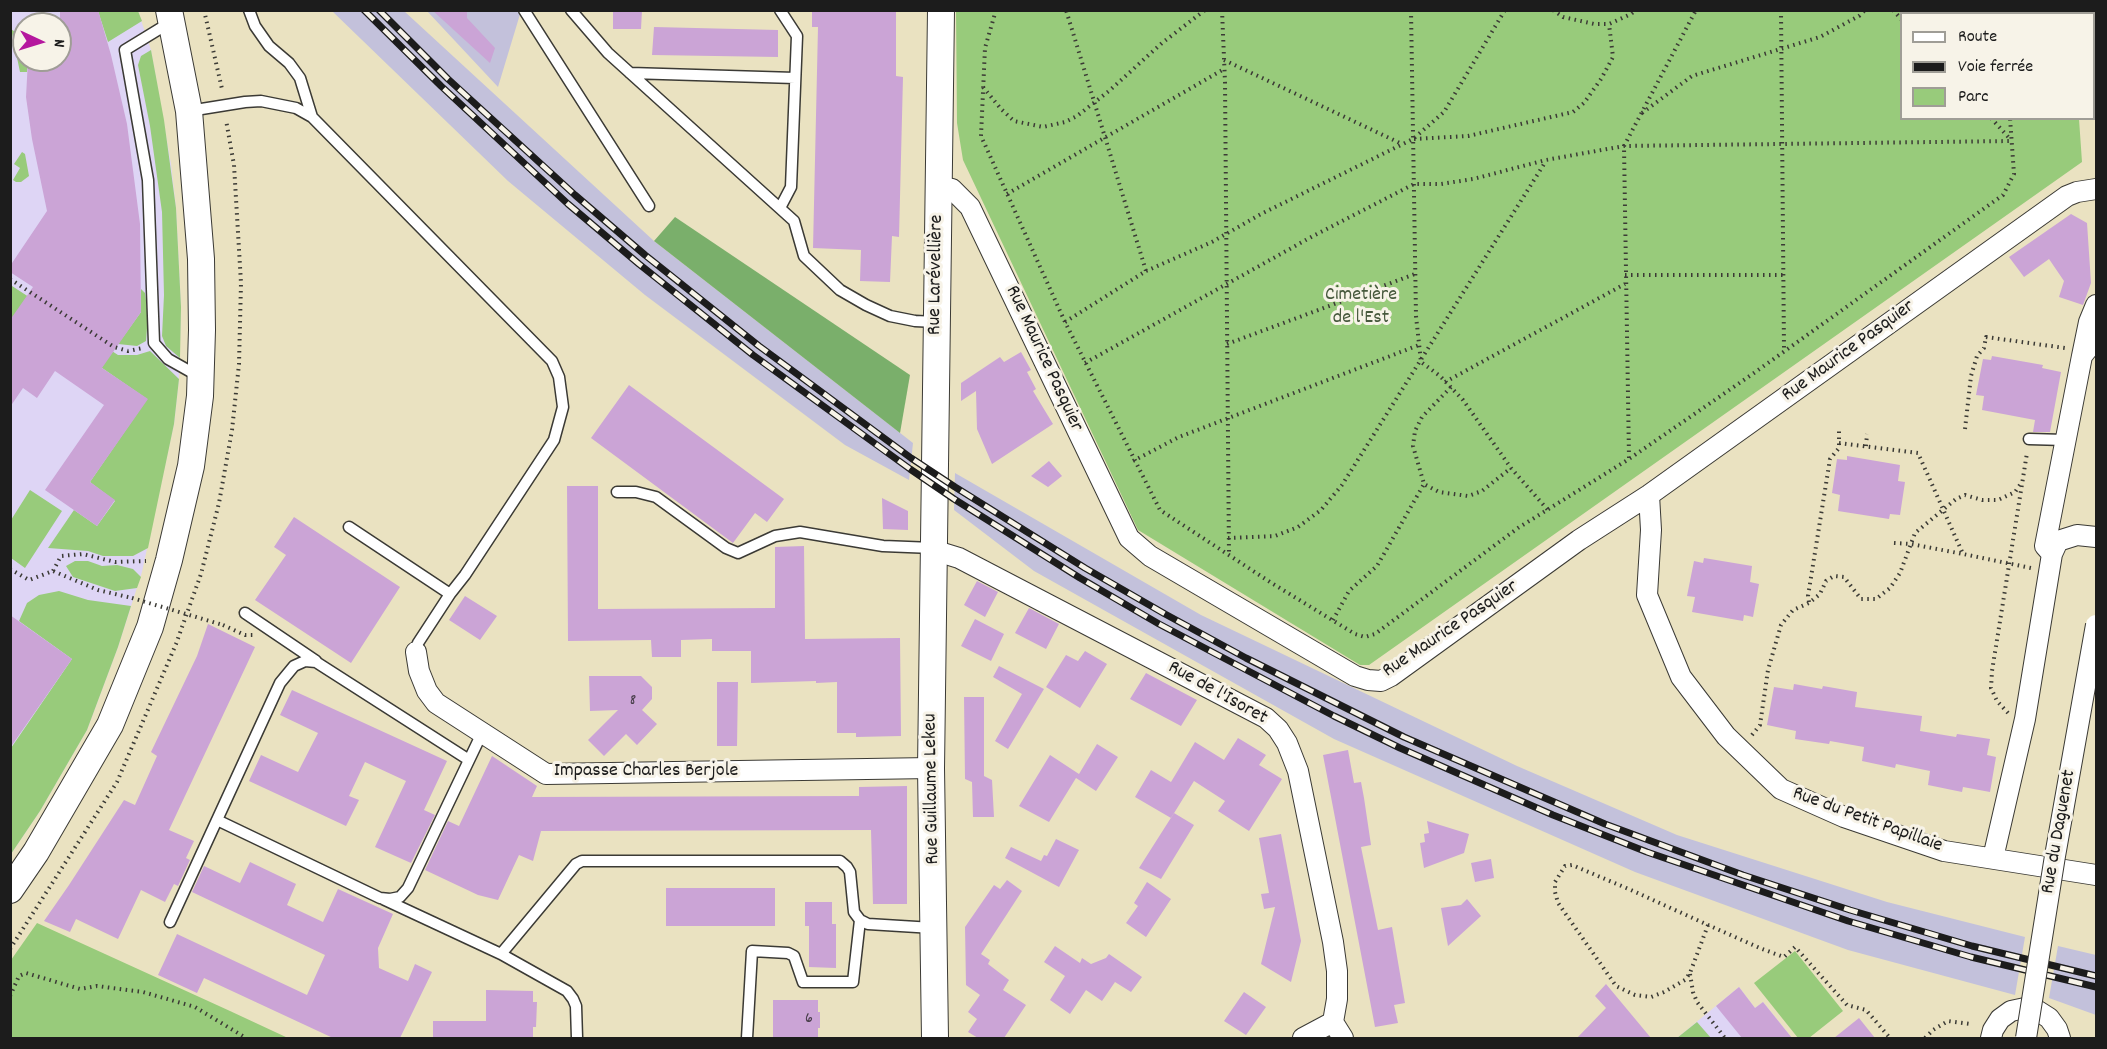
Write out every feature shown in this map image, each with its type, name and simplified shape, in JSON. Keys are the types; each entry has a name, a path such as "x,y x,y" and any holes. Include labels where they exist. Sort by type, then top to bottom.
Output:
{"street":[{"name":"Rue Larévellière","path":"933,546 940,10"},
{"path":"10,890 52,826 110,725 150,627 169,560 191,466 200,378 201,259 189,111 177,44 162,16"},
{"path":"162,16 196,193"},
{"name":"Rue Maurice Pasquier","path":"938,186 952,189 970,207 1129,538 1150,556 1355,676 1381,681 1580,540 1649,495 2067,196 2076,192 2097,189"},
{"path":"2051,562 2045,546 2065,440 2089,350 2089,322 2097,305"},
{"name":"Rue du Petit Papillaie","path":"1649,495 1651,530 1647,595 1681,677 1726,736 1781,789 1844,817 1944,851 2097,875"},
{"path":"1993,858 2025,719 2051,562 2058,542 2077,535 2097,537"},
{"name":"Rue Guillaume Lekeu","path":"933,546 931,768 935,1038"},
{"name":"Rue de l'Isoret","path":"933,546 1266,718 1278,729 1290,750 1298,771 1333,942 1337,970 1338,1030"},
{"name":"Rue du Daguenet","path":"2026,1038 2057,845 2097,625"},
{"name":"Impasse Charles Berjole","path":"416,652 419,671 427,691 436,703 546,774 931,768"},
{"path":"1991,1038 2000,1019 2011,1011 2025,1008 2038,1011 2049,1018 2060,1038"},
{"path":"1303,1038 1338,1030"}],"lane":[{"path":"249,10 255,26 269,46 289,63 300,78 312,117"},
{"path":"524,10 649,206"},
{"path":"571,10 630,73 794,221 804,256 840,290 890,315 915,321 936,322"},
{"path":"780,10 796,36 791,188 780,208"},
{"path":"162,16 124,50 148,180 154,343 168,359 200,378"},
{"path":"630,73 795,78"},
{"path":"189,111 261,101 296,108 312,117 552,361 559,377 563,407 554,440 418,643 416,652"},
{"path":"2033,439 2065,440"},
{"path":"617,492 636,492 656,497 726,548 738,553 775,536 800,532 883,546 933,546"},
{"path":"349,527 450,594"},
{"path":"245,614 469,760"},
{"path":"170,922 280,683 294,666 305,661 316,662"},
{"path":"380,898 400,897 408,888 482,732"},
{"path":"217,820 501,954 567,992 576,1006 577,1038"},
{"path":"501,954 576,864 582,861 840,861 848,867 850,872 854,912 860,920 868,924 934,928"},
{"path":"747,1038 752,951 788,953 794,956 803,982 853,982 860,920"}],"path":[{"path":"204,10 222,89"},
{"path":"996,10 985,48 981,136 1065,322 1133,461 1160,510 1229,556 1365,637 1375,634 1518,528 1629,459 2002,195 2014,174 2010,120"},
{"path":"1066,10 1146,271"},
{"path":"983,86 1000,110 1014,121 1043,127 1065,122 1077,116 1162,43 1205,10"},
{"path":"1222,10 1229,556"},
{"path":"1411,10 1416,316 1421,362 1463,400 1511,468 1548,510"},
{"path":"1065,322 1146,271 1413,139 1444,112 1504,10"},
{"path":"1553,10 1563,17 1594,24 1609,24 1636,10"},
{"path":"1629,459 1624,146 1696,10"},
{"path":"1781,10 1784,351"},
{"path":"1640,115 1692,76 1820,37 1865,10"},
{"path":"1413,139 1468,136 1573,112 1584,103 1613,57 1609,24"},
{"path":"1224,59 1402,144"},
{"path":"1007,194 1224,69"},
{"path":"1993,120 2012,141"},
{"path":"1085,363 1312,236 1414,184 1441,184 1473,179 1546,160 1624,146 2012,141"},
{"path":"1228,538 1275,536 1298,527 1321,510 1342,485 1546,160"},
{"path":"1227,344 1415,274"},
{"path":"1625,275 1784,275"},
{"path":"10,279 120,350 136,350 154,343"},
{"path":"1445,382 1625,284"},
{"path":"1965,429 1971,376 1977,356 1984,348 1986,336 2068,349 2070,339"},
{"path":"1133,461 1179,437 1419,345"},
{"path":"1451,387 1422,417 1415,431 1413,446 1424,484 1439,492 1468,496 1482,491 1511,468"},
{"path":"1809,603 1808,596 1830,459 1839,448 1839,431"},
{"path":"1866,446 1867,435"},
{"path":"2017,717 2009,714 1997,701 1991,688 2022,482 2028,447 2033,439"},
{"path":"1839,443 1918,453 1963,554"},
{"path":"1740,750 1760,725 1768,670 1781,625 1793,610 1809,603 1820,594 1826,581 1834,576 1844,577 1861,599 1876,599 1890,588 1900,573 1915,533 1956,499 1965,495 1982,500 1998,500 2015,492 2022,482"},
{"path":"1333,620 1349,591 1377,566 1424,484"},
{"path":"1893,543 1911,544 2009,565 2051,562"},
{"path":"54,572 62,556 83,554 115,562 150,561"},
{"path":"10,568 29,580 54,572 98,590 223,625 245,635"},
{"path":"1708,925 1690,973 1685,980 1651,997 1635,995 1616,986 1558,903 1555,882 1565,866 1572,865 1784,957 1795,946 1847,1005 1866,1010 1890,1038"},
{"path":"10,996 19,976 26,973 80,989 97,986 143,992 195,1007 246,1038"},
{"path":"1690,973 1692,992 1697,1002 1725,1038"},
{"path":"1925,1038 1948,1021 1970,1024"}],"shaded area":[{"path":"11,11 138,11 151,50 171,164 176,208 181,307 179,379 174,424 142,572 118,647 87,730 40,811 11,854"},
{"path":"332,11 404,11 654,241 913,443 909,480 845,445 645,295 508,181"},
{"path":"427,11 521,11 498,87"},
{"path":"955,473 1201,615 1517,766 1677,835 1887,902 2025,937 2015,995 1848,950 1635,872 1334,739 1034,571 954,510"},
{"path":"2058,946 2096,955 2096,1015 2049,998"},
{"path":"1739,987 1755,1008 1763,1002 1792,1038 1677,1038"}],"green space":[{"path":"98,11 138,11 142,21 108,42"},
{"name":"Cimetière de l'Est","path":"956,11 2072,11 1900,12 1900,120 2079,120 2082,162 1369,665 1360,665 1138,530 963,160 957,123"},
{"path":"151,50 164,120 176,208 181,307 180,358 166,346 162,336 164,295 162,212 150,126 138,65 141,56"},
{"path":"22,152 25,154 29,176 21,182 16,182 13,180 20,168 14,164"},
{"path":"675,217 910,375 900,433 654,241"},
{"path":"12,286 118,355 137,355 150,351 179,379 174,424 148,548 133,556 103,556 88,551 48,548 74,510 97,526 115,501 90,482 147,399 18,310 11,320 10,289"},
{"path":"141,289 145,293 148,316 146,341 137,346 118,344 141,312"},
{"path":"30,490 62,511 25,568 11,558 11,520"},
{"path":"75,561 88,561 102,566 117,565 133,569 141,577 137,588 115,591 73,577 66,566"},
{"path":"59,591 88,600 131,606 87,730 40,811 11,854 11,748 72,659 19,621 27,603 39,595"},
{"path":"37,923 288,1038 11,1038 11,960"},
{"path":"1795,951 1843,1011 1809,1038 1798,1038 1754,983"},
{"path":"1697,1022 1711,1038 1677,1038"}],"building":[{"path":"60,10 98,10 127,124 140,224 141,312 102,368 148,399 90,482 115,500 97,526 45,490 104,405 55,371 37,398 23,388 10,407 10,320 33,287 10,272 10,266 47,211 26,97 27,72 72,72 72,12 60,12"},
{"path":"432,10 467,10 467,18 495,48 490,63"},
{"path":"613,10 642,10 641,29 613,29"},
{"path":"812,10 896,10 896,76 903,77 899,237 892,236 890,282 860,281 861,250 813,248 818,27 812,27"},
{"path":"654,27 778,30 778,57 652,55"},
{"path":"2071,214 2087,223 2091,283 2083,305 2059,297 2064,281 2049,259 2024,277 2009,257"},
{"path":"1021,352 1031,370 1027,372 1036,389 1033,391 1053,424 992,464 977,429 976,391 961,401 961,383 1000,357 1004,362"},
{"path":"1992,356 2043,365 2042,368 2061,372 2050,432 2033,432 2035,420 1982,410 1984,396 1976,395 1983,359 1991,360"},
{"path":"629,385 784,499 767,522 755,513 733,543 591,438"},
{"path":"1847,456 1900,465 1898,481 1905,482 1900,515 1890,514 1889,519 1838,511 1840,495 1832,493 1837,459 1847,460"},
{"path":"1049,461 1062,476 1048,487 1031,476"},
{"path":"567,486 598,486 598,609 775,608 775,547 804,546 805,639 900,638 901,736 856,737 856,733 837,733 837,682 751,683 751,651 712,651 712,639 681,640 681,657 652,657 651,640 568,641"},
{"path":"882,498 908,511 908,530 883,529"},
{"path":"294,517 400,587 351,663 255,600 286,555 274,547"},
{"path":"1704,558 1752,566 1750,582 1759,584 1753,617 1744,615 1743,621 1692,612 1695,597 1687,596 1694,561 1703,563"},
{"path":"977,581 998,592 985,617 964,605"},
{"path":"465,596 497,616 480,640 449,620"},
{"path":"1029,608 1059,624 1046,649 1015,633"},
{"path":"10,615 72,659 10,748"},
{"path":"975,619 1004,634 991,661 961,646"},
{"path":"208,624 255,647 169,830 194,841 186,858 190,860 178,886 174,884 165,902 141,890 118,939 76,919 70,932 44,921 124,800 135,805 157,756 151,752 197,656"},
{"path":"1085,651 1107,664 1080,708 1046,687 1066,655 1078,661"},
{"path":"999,666 1044,689 1008,749 995,741 1022,694 993,677"},
{"path":"1146,673 1197,700 1181,726 1130,699"},
{"path":"589,676 641,676 652,687 652,699 642,710 657,724 637,745 626,734 604,756 588,740 618,710 590,711"},
{"path":"717,682 738,682 737,746 717,746"},
{"path":"1794,684 1857,692 1855,707 1922,716 1920,731 1956,737 1957,734 1990,739 1987,755 1996,757 1990,792 1963,787 1962,792 1928,785 1930,771 1896,764 1895,768 1862,761 1864,747 1830,741 1829,744 1795,739 1796,731 1767,725 1774,687 1793,690"},
{"path":"292,690 447,761 424,810 435,815 411,863 375,847 406,781 365,762 349,796 359,800 346,826 249,781 261,755 298,772 318,733 280,715"},
{"path":"964,697 984,697 984,776 992,780 994,817 973,817 972,782 965,779"},
{"path":"1238,738 1266,755 1259,765 1282,779 1249,831 1218,811 1225,801 1194,781 1171,818 1135,797 1151,770 1171,782 1195,742 1224,760"},
{"path":"1097,744 1118,757 1096,791 1076,778 1049,822 1019,806 1050,755 1079,774"},
{"path":"1348,750 1354,783 1361,782 1364,798 1371,845 1361,847 1378,930 1392,927 1405,1003 1394,1005 1398,1023 1375,1027 1323,755"},
{"path":"492,756 537,786 532,797 859,796 859,787 907,786 907,904 873,904 871,830 541,831 533,861 519,855 498,900 478,895 425,870 448,821 459,826"},
{"path":"1174,813 1194,825 1161,879 1139,868"},
{"path":"1427,821 1469,834 1464,853 1424,868 1420,843 1425,842 1424,834 1429,833"},
{"path":"1281,834 1301,941 1291,982 1261,964 1275,907 1264,909 1261,894 1269,893 1259,838"},
{"path":"1056,839 1079,850 1059,887 1005,858 1011,847 1041,861 1044,855 1047,856"},
{"path":"1491,859 1494,878 1475,882 1471,863"},
{"path":"250,862 296,884 287,905 323,922 338,889 393,914 378,948 379,968 408,981 415,964 432,972 400,1038 333,1038 204,978 197,993 158,975 177,934 307,995 325,955 192,892 204,866 240,883"},
{"path":"1007,880 1022,891 981,954 990,960 988,964 1009,980 1003,990 1026,1005 1004,1038 978,1038 968,1032 977,1019 968,1012 980,995 966,985 965,927 994,885 1000,889"},
{"path":"1147,882 1171,899 1146,937 1126,923 1138,906 1134,903"},
{"path":"666,888 775,888 775,926 666,926"},
{"path":"1467,899 1481,916 1448,946 1441,908 1461,905"},
{"path":"805,902 832,902 832,924 836,924 836,968 809,967 809,926 805,926"},
{"path":"1055,946 1080,963 1082,958 1091,964 1106,958 1109,954 1142,977 1131,992 1115,982 1102,1001 1086,990 1070,1014 1050,1000 1065,976 1044,962"},
{"path":"1606,984 1651,1038 1577,1038 1606,1008 1595,996"},
{"path":"1739,987 1755,1008 1763,1002 1792,1038 1742,1038 1716,1006"},
{"path":"486,990 533,991 533,1002 537,1002 533,1038 433,1038 433,1021 486,1021"},
{"path":"1244,992 1266,1007 1246,1035 1224,1021"},
{"path":"773,1000 818,1000 820,1028 818,1028 818,1038 773,1038"},
{"path":"1859,1018 1875,1038 1834,1038"}],"railway":[{"path":"364,10 441,86 568,204 753,355 954,499 1080,578 1159,624 1400,748 1553,815 1647,852 1848,921 1971,957 2096,987"},
{"path":"379,10 448,79 575,195 645,255 759,346 911,458 1085,568 1165,614 1246,658 1404,737 1605,824 1743,875 1850,910 1972,946 2096,976"}]}
